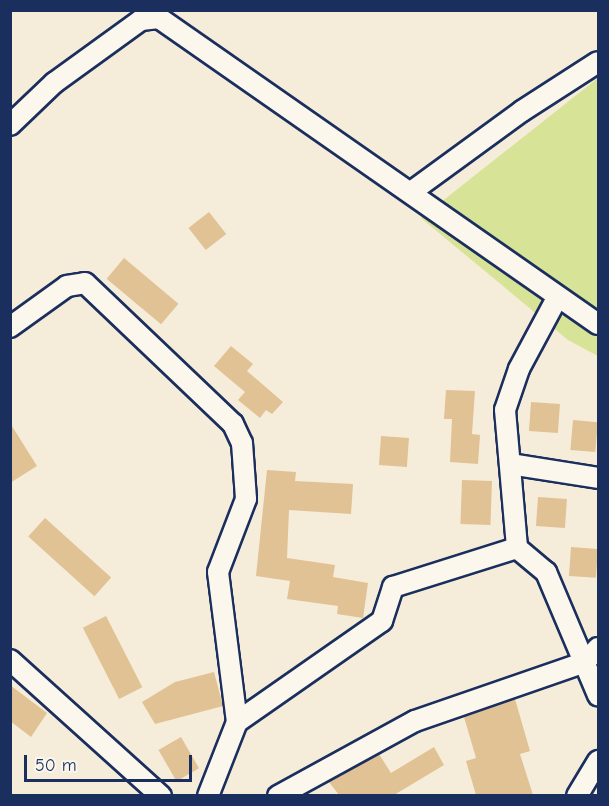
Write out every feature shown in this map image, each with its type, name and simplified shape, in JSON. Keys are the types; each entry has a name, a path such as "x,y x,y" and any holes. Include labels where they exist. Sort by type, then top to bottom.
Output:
{"street":[{"path":"10,125 54,83 140,15 159,18 411,192 557,298 598,324"},
{"path":"411,192 522,111 598,62"},
{"path":"10,327 67,286 85,283 233,424 242,442 246,500 218,572 237,722 208,795"},
{"path":"557,298 519,369 505,410 517,548 546,572 592,655 598,694"},
{"path":"510,465 598,478"},
{"path":"237,722 382,621 393,587 517,548"},
{"path":"278,795 415,721 592,655"},
{"path":"10,660 161,795"},
{"path":"577,795 598,761"}],"green space":[{"path":"598,78 598,356 568,340 421,218"}],"building":[{"path":"209,212 226,234 206,250 189,228"},
{"path":"124,258 178,304 161,324 107,279"},
{"path":"231,346 253,364 247,371 283,402 272,414 266,410 260,418 238,400 245,392 214,366"},
{"path":"446,390 475,391 472,434 480,435 478,464 450,462 452,419 444,419"},
{"path":"531,402 560,404 558,433 529,431"},
{"path":"573,420 598,422 595,452 570,450"},
{"path":"10,423 37,466 10,483"},
{"path":"381,436 409,438 407,467 379,465"},
{"path":"267,470 296,472 295,481 353,484 351,514 289,510 287,558 335,565 333,577 368,583 363,618 337,614 338,606 287,599 290,581 256,576"},
{"path":"462,480 492,481 490,525 460,524"},
{"path":"538,497 567,499 565,528 536,526"},
{"path":"45,518 111,578 94,596 28,537"},
{"path":"571,547 598,549 596,578 569,576"},
{"path":"106,616 142,687 119,699 83,628"},
{"path":"214,672 223,706 155,724 142,702 175,682"},
{"path":"10,685 47,713 31,737 10,721"},
{"path":"515,699 530,751 520,754 533,795 476,795 466,761 476,758 464,717"},
{"path":"181,737 199,768 176,781 158,750"},
{"path":"434,747 444,765 394,795 339,795 329,782 379,754 391,773"}]}
